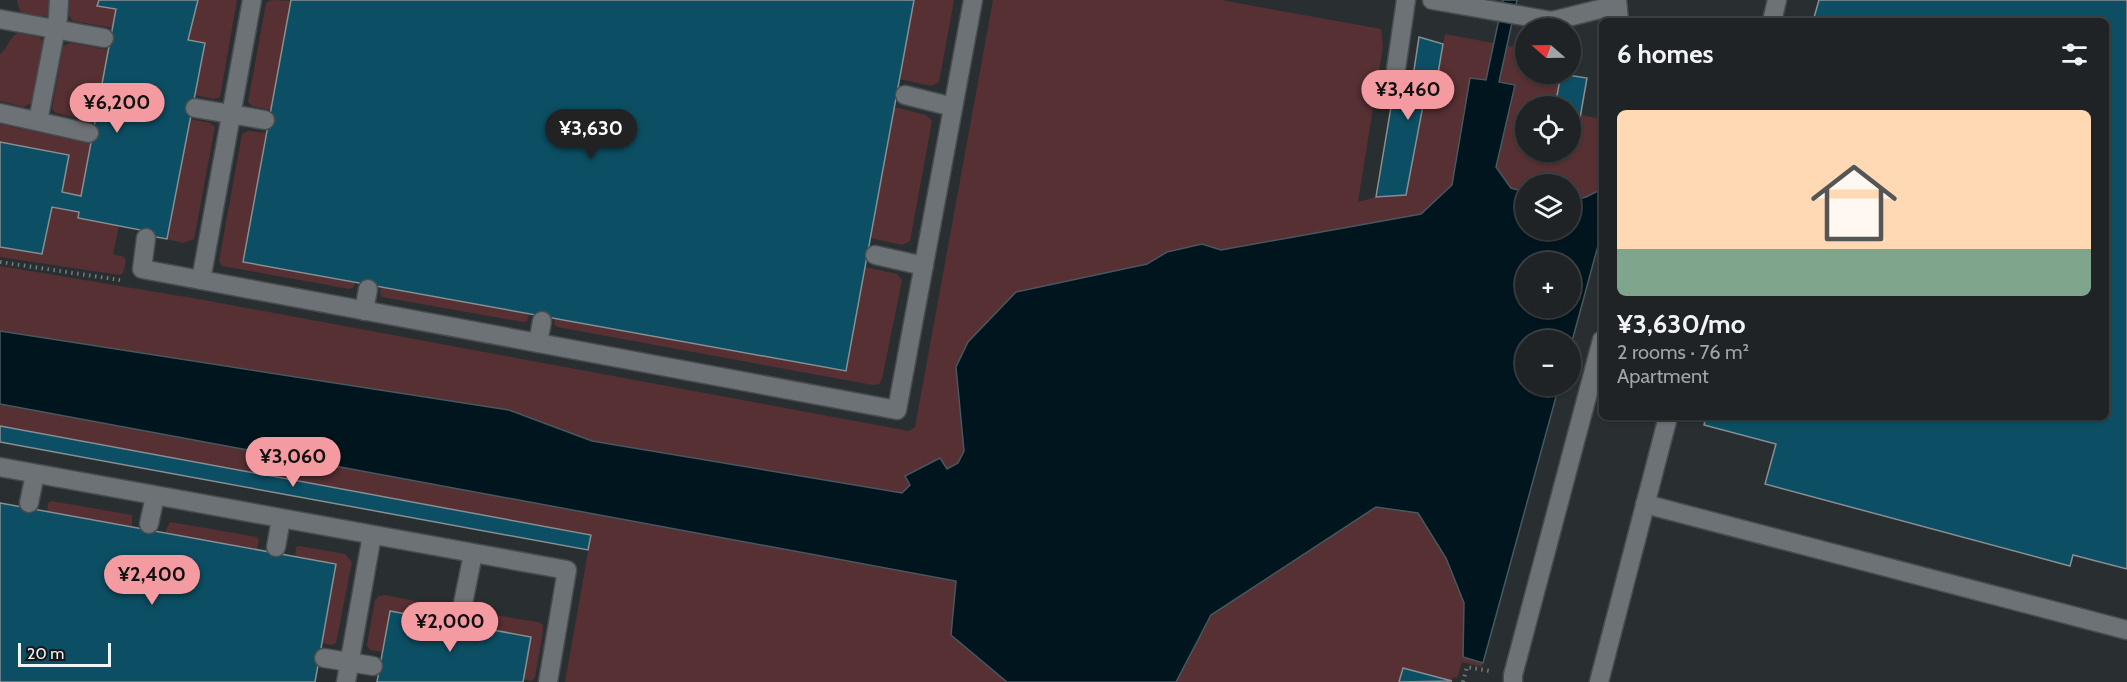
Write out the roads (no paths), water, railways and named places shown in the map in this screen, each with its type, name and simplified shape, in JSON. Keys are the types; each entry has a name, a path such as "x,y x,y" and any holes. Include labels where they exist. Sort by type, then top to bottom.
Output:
{"lane":[{"path":"38,121 56,29 59,0"},
{"path":"201,280 252,0"},
{"path":"146,238 142,269 897,410 973,0"},
{"path":"1394,83 1406,0"},
{"path":"1432,0 1552,21 1618,9"},
{"path":"1773,18 1777,0"},
{"path":"0,19 104,39"},
{"path":"905,96 953,107"},
{"path":"195,108 265,120"},
{"path":"0,113 89,133"},
{"path":"875,255 924,266"},
{"path":"364,311 368,289"},
{"path":"538,343 542,321"},
{"path":"1513,679 1599,351"},
{"path":"1599,682 1667,420"},
{"path":"0,467 567,570 548,682"},
{"path":"29,503 35,474"},
{"path":"149,524 155,495"},
{"path":"1646,504 2127,630"},
{"path":"276,547 281,519"},
{"path":"346,682 372,535"},
{"path":"460,618 473,554"},
{"path":"324,658 373,666"}],"water":[{"path":"1503,0 1517,0 1499,82 1515,85 1496,167 1511,188 1515,189 1515,240 1581,240 1581,198 1599,190 1599,242 1581,308 1581,252 1515,252 1515,318 1578,318 1575,330 1515,330 1515,396 1556,396 1483,663 1463,657 1464,603 1446,558 1418,513 1376,507 1211,615 1176,682 1007,682 951,635 956,581 0,404 0,331 509,410 592,441 902,493 910,485 905,476 940,458 947,469 958,463 964,451 956,367 968,342 1016,292 1147,264 1167,252 1202,244 1221,250 1421,214 1452,185 1470,78 1486,80"}]}
